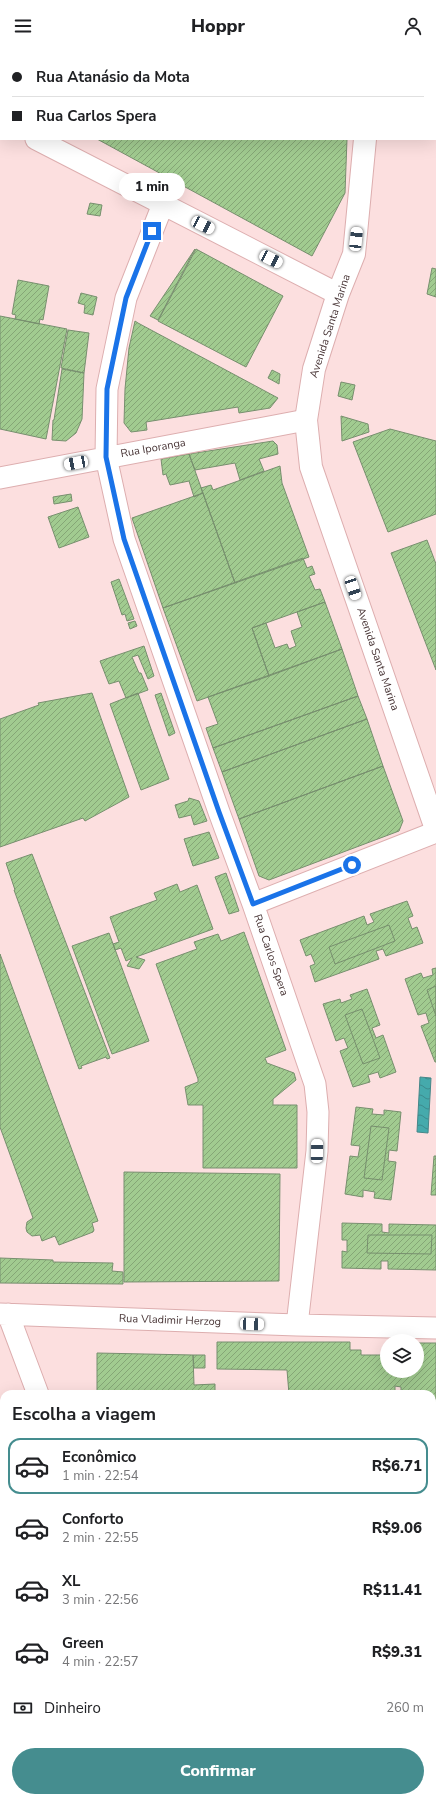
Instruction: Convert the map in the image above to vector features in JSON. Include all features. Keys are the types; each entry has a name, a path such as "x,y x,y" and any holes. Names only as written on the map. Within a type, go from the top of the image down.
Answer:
{"street":[{"path":"38,140 338,294"},
{"name":"Avenida Santa Marina","path":"365,140 354,254 338,294 314,368 306,420 311,467 436,830"},
{"name":"Rua Carlos Spera","path":"163,204 126,298 107,389 106,457 124,539 315,1084 318,1112 317,1151 297,1325"},
{"name":"Rua Iporanga","path":"0,478 306,420"},
{"path":"253,904 436,830"},
{"path":"4,1314 36,1390"},
{"name":"Rua Vladimir Herzog","path":"4,1314 297,1325 436,1328"}],"water":[{"path":"420,1077 431,1078 428,1133 417,1132"}],"building":[{"path":"99,140 347,140 345,193 312,256"},
{"path":"90,203 102,205 100,216 87,214"},
{"path":"195,249 158,320 150,316"},
{"path":"196,249 283,296 246,367 158,321"},
{"path":"432,268 436,269 436,297 427,294"},
{"path":"18,280 49,286 43,320 40,319 39,324 15,319 16,315 12,314"},
{"path":"81,293 97,297 93,315 84,313 85,305 78,303"},
{"path":"0,316 67,329 46,439 0,429"},
{"path":"135,321 278,398 270,408 239,413 238,407 146,422 147,430 131,432 124,423 125,389 129,348"},
{"path":"68,330 89,333 84,373 61,368"},
{"path":"62,369 84,373 82,419 76,433 66,441 52,440 53,420"},
{"path":"272,370 280,374 279,384 268,378"},
{"path":"341,382 355,385 352,400 338,396"},
{"path":"341,416 368,424 369,432 342,441"},
{"path":"390,429 436,441 436,514 388,532 353,442"},
{"path":"273,441 277,445 278,454 259,459 264,471 240,480 235,463 195,470 189,454"},
{"path":"189,454 203,493 194,497 189,481 170,485 166,474 163,475 161,459"},
{"path":"280,466 282,483 309,557 235,583 201,488 211,485 213,490"},
{"path":"203,493 235,583 163,608 132,518"},
{"path":"71,494 72,501 54,504 53,497"},
{"path":"78,507 89,537 59,548 48,517"},
{"path":"427,540 436,564 436,670 391,553"},
{"path":"303,558 307,568 312,566 315,574 309,576 315,590 320,589 325,602 252,628 269,676 197,701 163,608"},
{"path":"119,579 134,619 127,621 125,614 122,615 111,582"},
{"path":"325,602 342,649 269,676 252,628 266,623 275,648 287,644 289,649 296,646 291,631 302,627 297,612"},
{"path":"135,621 137,626 130,629 128,623"},
{"path":"144,646 154,676 148,679 138,655 132,657 148,690 126,698 119,681 109,684 100,661"},
{"path":"342,649 358,696 213,748 206,728 218,724 208,697"},
{"path":"92,693 129,797 85,821 83,818 0,847 0,719 39,705 38,703"},
{"path":"138,693 169,779 141,790 110,704"},
{"path":"161,693 175,733 169,736 155,695"},
{"path":"358,696 367,719 222,772 213,748"},
{"path":"367,719 383,766 239,819 222,772"},
{"path":"383,766 403,821 399,831 269,880 259,876 239,819"},
{"path":"189,798 199,801 207,821 194,825 191,815 179,818 175,805 188,801"},
{"path":"209,832 219,858 193,866 184,839"},
{"path":"32,854 110,1058 107,1059 106,1057 81,1066 82,1068 79,1069 14,890 6,863"},
{"path":"226,873 239,911 229,914 215,877"},
{"path":"177,884 180,892 197,885 213,929 136,957 145,960 139,969 127,966 132,958 126,961 121,948 115,950 113,944 119,942 110,917 157,900 154,893"},
{"path":"407,901 413,916 408,918 412,929 417,927 423,943 386,956 383,949 376,951 379,959 315,982 310,966 315,964 311,954 306,956 300,940 364,916 367,925 374,922 370,914"},
{"path":"389,925 395,941 335,964 329,947"},
{"path":"244,932 286,1050 265,1058 267,1063 294,1073 296,1080 273,1099 273,1105 297,1105 297,1168 203,1168 203,1105 188,1105 185,1087 198,1082 198,1079 156,964 197,949 194,942 218,934 221,941"},
{"path":"109,933 149,1041 112,1054 72,946"},
{"path":"0,954 98,1221 92,1223 94,1230 93,1232 59,1245 55,1236 42,1241 40,1235 32,1236 27,1232 27,1222 33,1218 0,1127"},
{"path":"436,968 435,1062 421,1026 429,1023 426,1013 418,1015 405,979 421,973 423,978 433,975 432,969"},
{"path":"436,986 436,1016 427,990"},
{"path":"367,989 380,1025 372,1028 376,1038 383,1035 396,1072 380,1078 378,1072 368,1075 370,1082 353,1087 340,1051 348,1048 344,1038 336,1041 323,1004 340,999 341,1003 352,999 350,995"},
{"path":"362,1009 380,1058 363,1064 345,1015"},
{"path":"356,1107 373,1109 372,1114 384,1115 384,1110 401,1112 397,1151 389,1150 388,1161 396,1162 391,1200 374,1198 375,1192 363,1190 363,1197 345,1194 350,1156 358,1157 360,1146 351,1145"},
{"path":"371,1126 389,1128 382,1180 364,1178"},
{"path":"434,1156 436,1156 436,1195 431,1195"},
{"path":"124,1172 280,1174 279,1281 124,1282"},
{"path":"342,1223 382,1224 382,1232 389,1233 389,1224 436,1225 436,1270 388,1269 388,1261 381,1261 381,1269 342,1268 342,1251 347,1252 347,1240 342,1240"},
{"path":"368,1235 432,1235 431,1254 367,1253"},
{"path":"0,1258 53,1260 53,1262 113,1263 112,1271 123,1272 123,1284 0,1283"},
{"path":"217,1342 350,1342 350,1350 361,1350 361,1355 380,1355 380,1378 424,1378 424,1343 436,1343 436,1390 401,1390 401,1387 395,1386 395,1390 289,1390 287,1370 217,1369"},
{"path":"97,1353 193,1355 194,1385 215,1384 215,1390 97,1390"},
{"path":"193,1355 205,1355 205,1368 194,1368"}],"route":[{"path":"152,231 126,298 107,389 105,438 106,457 124,539 219,812 253,904 352,865"}]}
